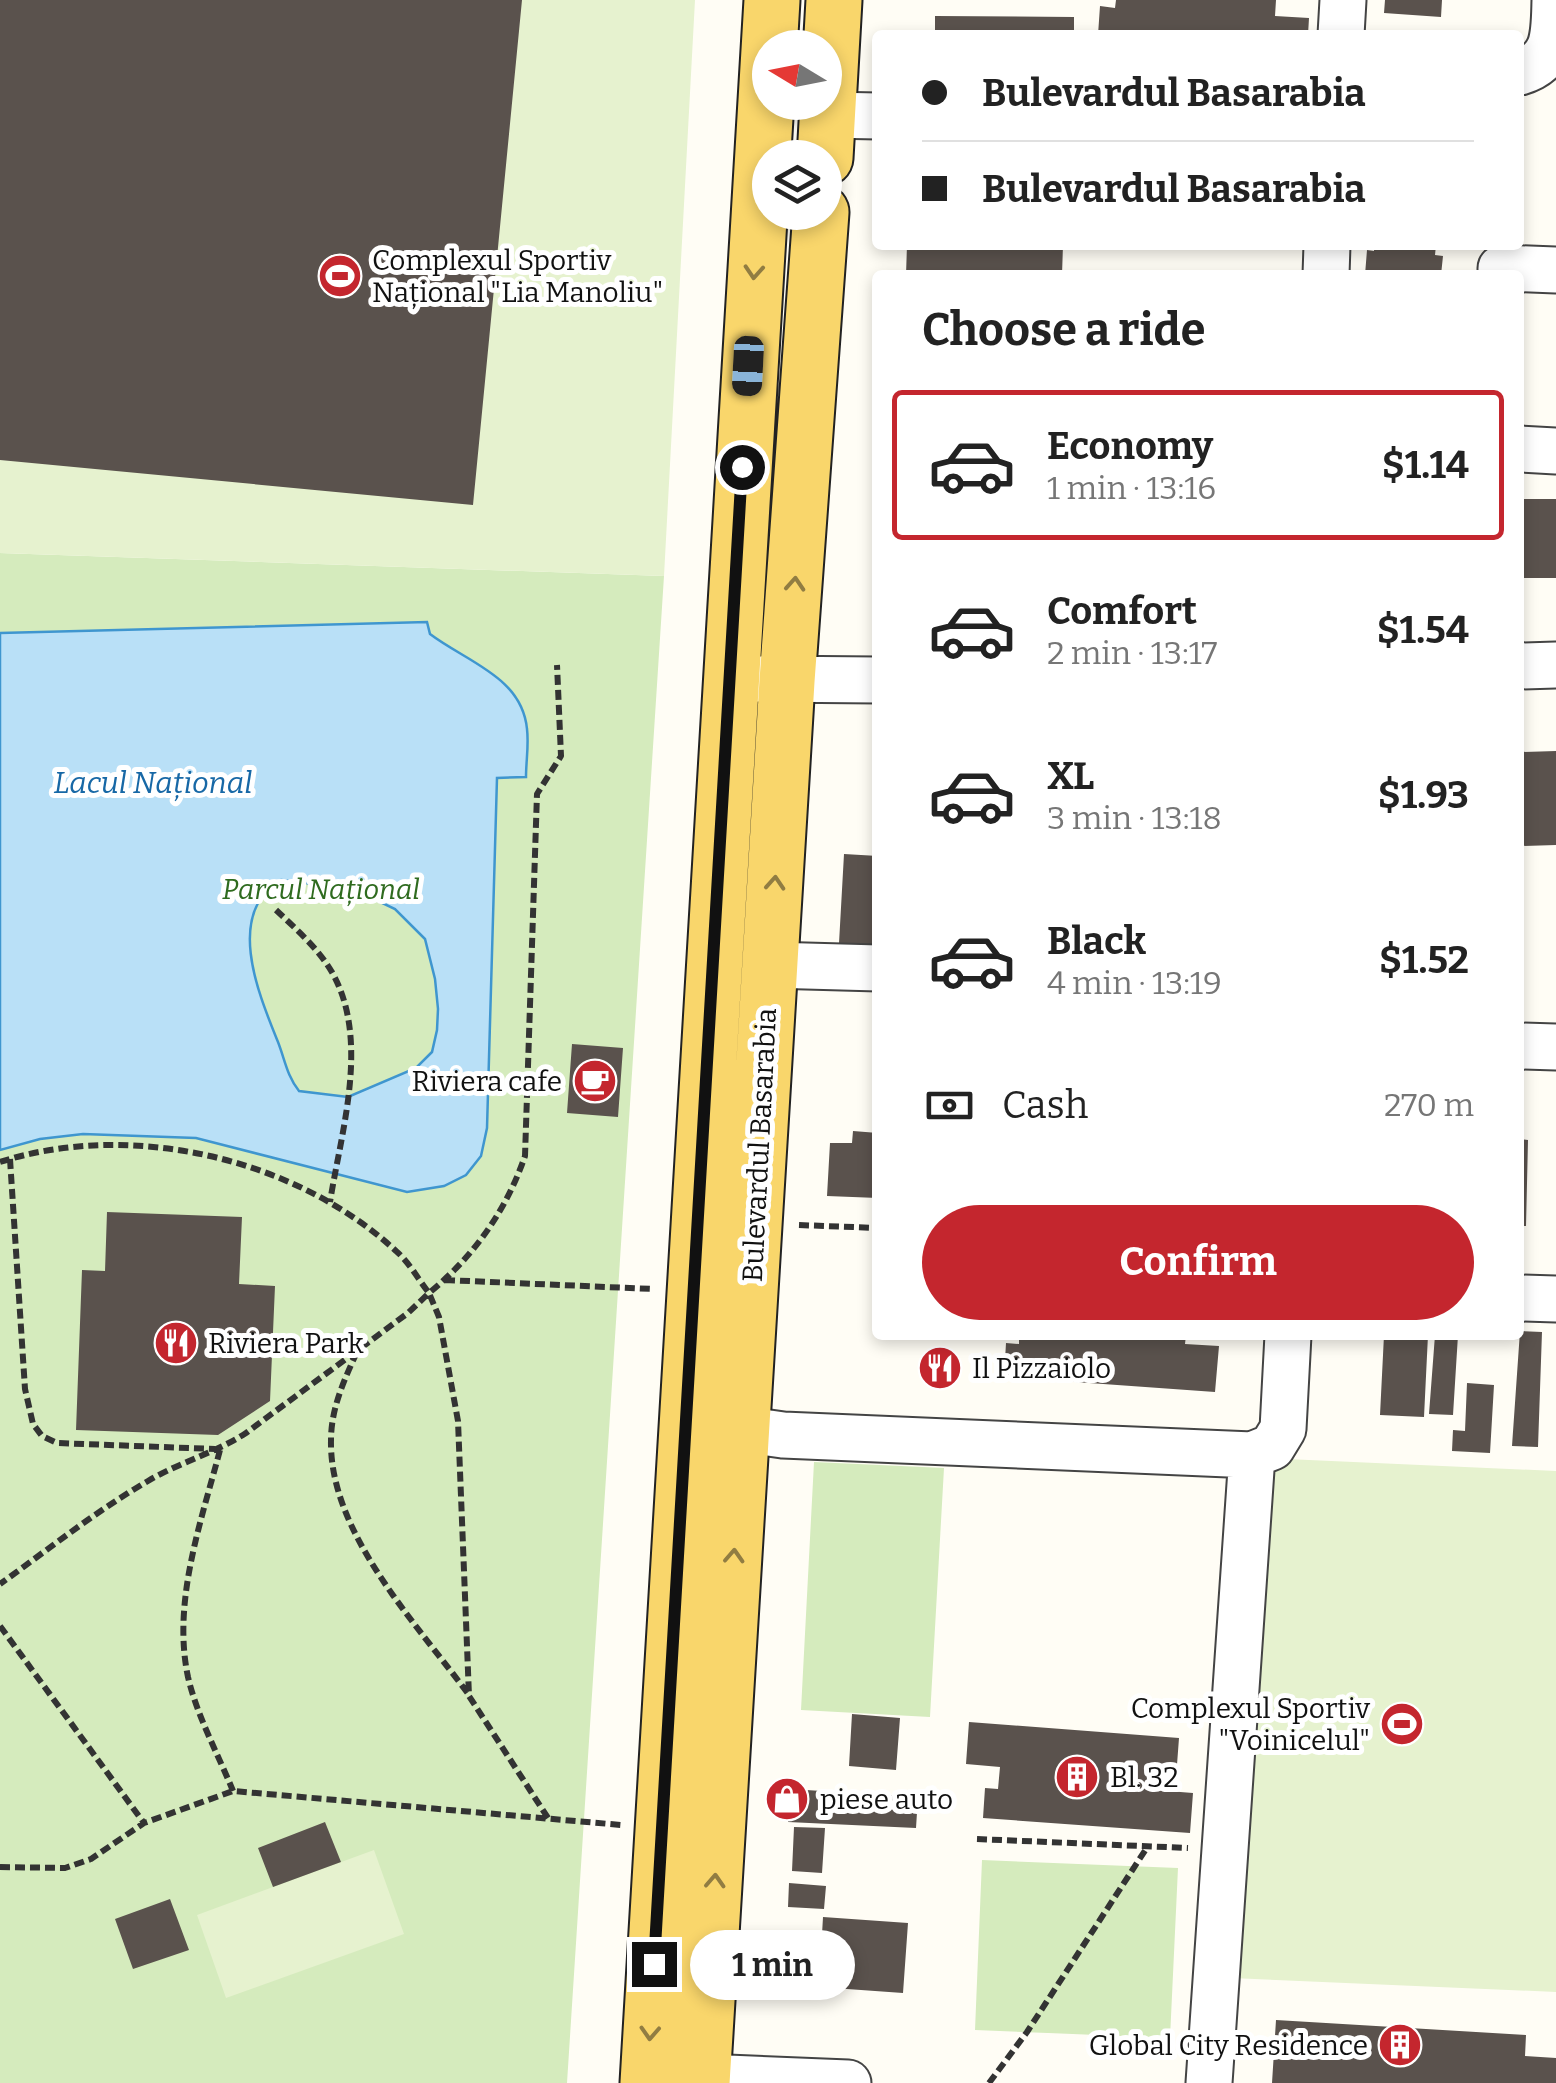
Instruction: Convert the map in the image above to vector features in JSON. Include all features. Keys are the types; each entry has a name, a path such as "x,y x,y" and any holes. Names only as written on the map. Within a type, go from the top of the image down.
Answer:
{"main road":[{"name":"Bulevardul Basarabia","path":"648,2083 772,0"},
{"path":"834,0 843,130"},
{"name":"Bulevardul Basarabia","path":"703,2080 787,681 820,230"}],"street":[{"path":"1341,30 1343,0"},
{"path":"1524,71 1538,67 1550,51 1555,0"},
{"path":"1501,263 1556,270"},
{"path":"1524,449 1556,451"},
{"path":"1524,666 1556,666"},
{"path":"730,678 872,680"},
{"path":"770,965 872,968"},
{"path":"1524,1046 1556,1047"},
{"path":"1524,1298 1556,1299"},
{"path":"742,1429 783,1435 1252,1456 1272,1447 1283,1429 1288,1340"},
{"path":"1209,2083 1252,1456"},
{"name":"Bulevardul Basarabia","path":"703,2080 848,2083"}],"path":[{"path":"0,1584 124,1495 154,1477 221,1449 358,1350 445,1280 503,1209 524,1156 537,794 561,756 557,665"},
{"path":"276,910 302,934 333,974 348,1026 348,1097 330,1202"},
{"path":"0,1162 95,1148 143,1147 207,1154 275,1174 330,1202 399,1253 440,1317 458,1421 469,1696"},
{"path":"10,1159 23,1370 33,1424 42,1436 56,1442 221,1449"},
{"path":"754,1223 872,1228"},
{"path":"445,1280 664,1288"},
{"path":"358,1350 343,1380 331,1442 334,1476 347,1516 367,1556 469,1696 548,1818"},
{"path":"221,1449 195,1545 184,1646 194,1695 234,1791"},
{"path":"0,1626 144,1823"},
{"path":"0,1867 64,1868 91,1859 144,1823 234,1791 632,1826"},
{"path":"977,1839 1225,1850"},
{"path":"989,2083 1148,1846"}],"green space":[{"name":"Complexul Sportiv Național \"Lia Manoliu\"","path":"0,0 695,0 664,576 0,553"},
{"name":"Parcul Național","path":"0,553 664,576 567,2083 0,2083"},
{"name":"Complexul Sportiv \"Voinicelul\"","path":"1266,1458 1556,1471 1556,1992 1231,1978"},
{"path":"814,1462 944,1468 930,1717 801,1710"},
{"path":"374,1850 404,1934 226,1998 197,1915"},
{"path":"982,1860 1178,1868 1170,2038 975,2030"}],"water":[{"name":"Lacul Național","path":"427,622 430,634 504,683 523,711 528,747 526,777 497,778 487,1128 481,1156 466,1175 444,1186 407,1192 196,1138 83,1134 40,1139 0,1150 0,633","holes":["281,880 374,899 395,909 425,939 435,979 438,1009 432,1052 416,1068 348,1097 299,1091 262,1001 251,956 254,913 264,895"]}],"building":[{"name":"Complexul Sportiv Național \"Lia Manoliu\"","path":"0,0 522,0 473,505 0,460"},
{"path":"1116,0 1276,0 1275,16 1309,18 1308,30 1098,30 1100,6 1115,8"},
{"path":"1385,0 1442,0 1441,17 1384,13"},
{"path":"935,16 1074,17 1074,30 935,30"},
{"path":"907,250 1063,250 1062,270 906,270"},
{"path":"1367,250 1436,250 1435,255 1443,256 1442,270 1365,270"},
{"path":"1524,499 1556,499 1556,578 1524,578"},
{"path":"1556,751 1556,845 1524,846 1524,752"},
{"path":"844,854 872,856 872,964 838,961"},
{"name":"Riviera cafe","path":"572,1044 623,1048 618,1117 567,1113"},
{"path":"853,1131 872,1133 872,1198 827,1196 830,1143 852,1143"},
{"path":"1524,1140 1528,1140 1524,1226"},
{"name":"Riviera Park","path":"107,1212 242,1217 239,1284 275,1286 270,1401 218,1435 76,1430 82,1270 105,1271"},
{"path":"1524,1331 1542,1332 1538,1447 1512,1446 1519,1340 1524,1340"},
{"path":"1019,1340 1185,1340 1185,1344 1219,1346 1215,1392 1004,1377 1006,1343 1019,1344"},
{"path":"1384,1340 1428,1340 1424,1417 1380,1415"},
{"path":"1435,1340 1458,1340 1453,1415 1429,1414"},
{"path":"1467,1383 1494,1385 1490,1453 1452,1451 1453,1430 1465,1431"},
{"path":"852,1714 900,1718 896,1770 849,1766"},
{"name":"Bl. 32","path":"969,1722 1179,1738 1176,1778 1156,1776 1155,1790 1193,1793 1190,1833 983,1818 985,1788 998,1789 1000,1767 966,1764"},
{"path":"790,1789 918,1797 916,1828 788,1822"},
{"path":"325,1822 341,1862 273,1887 258,1848"},
{"path":"794,1827 825,1828 822,1873 792,1871"},
{"path":"789,1883 826,1886 824,1909 788,1907"},
{"path":"170,1899 189,1950 133,1969 115,1919"},
{"path":"823,1917 908,1923 903,1993 819,1987"},
{"name":"Global City Residence","path":"1276,2020 1526,2035 1525,2056 1556,2058 1556,2083 1272,2083"}],"place":[{"name":"Complexul Sportiv Național \"Lia Manoliu\"","path":"340,276"},
{"name":"Riviera cafe","path":"595,1081"},
{"name":"Riviera Park","path":"176,1343"},
{"name":"Il Pizzaiolo","path":"940,1368"},
{"name":"Complexul Sportiv \"Voinicelul\"","path":"1402,1724"},
{"name":"Bl. 32","path":"1077,1777"},
{"name":"piese auto","path":"787,1799"},
{"name":"Global City Residence","path":"1400,2045"}],"route":[{"path":"654,1964 742,467"}]}
